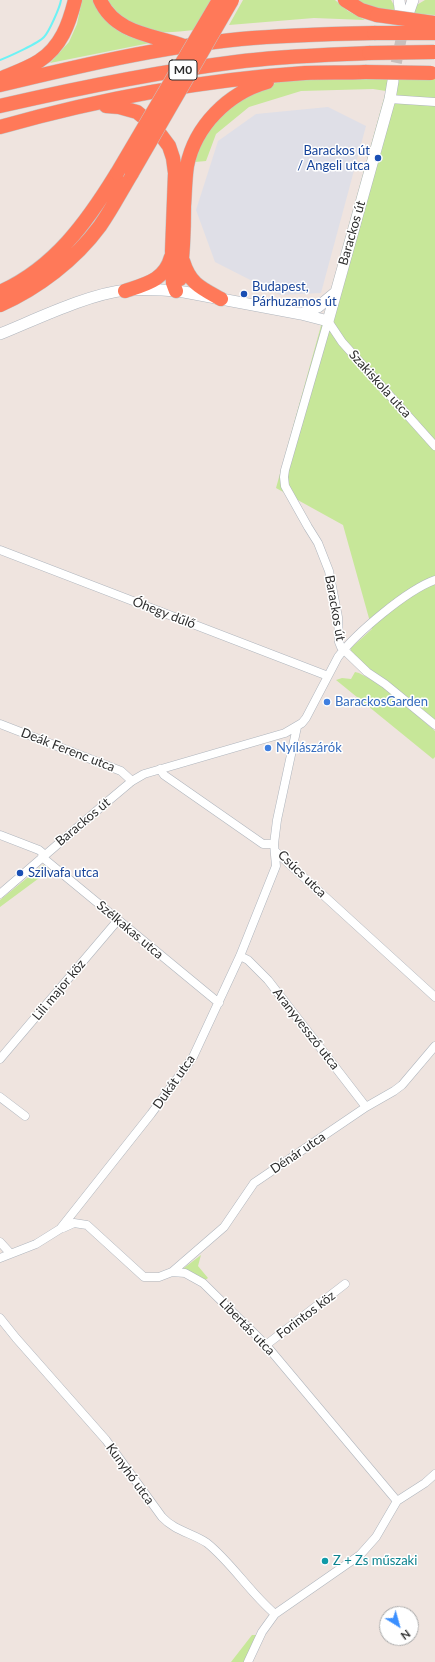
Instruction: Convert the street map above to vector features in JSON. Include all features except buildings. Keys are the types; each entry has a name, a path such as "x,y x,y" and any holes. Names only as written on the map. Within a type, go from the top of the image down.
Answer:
{"highway":[{"path":"0,79 39,61 48,54 62,37 71,16 75,0"},
{"path":"100,0 114,19 131,30 185,46"},
{"path":"0,292 36,270 62,249 84,224 117,173 218,0"},
{"path":"0,305 17,297 45,278 79,250 99,226 132,173 232,0"},
{"path":"346,1 361,10 377,15 435,23"},
{"name":"M0","path":"0,85 129,56 185,46 274,36 435,33"},
{"name":"M0","path":"0,106 72,89 236,62 301,56 435,52"},
{"path":"0,127 45,114 146,93 222,82 305,74 365,72 433,73"},
{"path":"221,299 193,282 186,273 177,255 186,176 190,156 204,127 219,109 240,94 266,83 305,74"},
{"path":"45,114 97,106 119,107 137,112 154,126 169,146 173,158 175,173 177,255 180,284 176,291"},
{"path":"126,290 152,282 161,276 170,262 177,255"}],"street":[{"path":"399,0 404,17 413,0"},
{"name":"Barackos út","path":"0,894 132,782 144,774 285,733 297,727 306,718 338,657 344,649 339,642 338,617 333,585 322,553 284,481 285,470 390,99 393,81"},
{"path":"390,99 435,102"},
{"path":"0,334 73,305 107,294 126,290 176,291 328,320"},
{"path":"301,314 318,307 335,292"},
{"name":"Szakiskola utca","path":"328,320 342,342 435,446"},
{"name":"Óhegy dűlő","path":"0,550 328,676"},
{"path":"435,580 408,595 368,627 344,649 367,672 391,689 435,725"},
{"name":"Deák Ferenc utca","path":"0,724 121,771 132,782"},
{"name":"Dukát utca","path":"0,1258 36,1244 60,1229 182,1074 193,1057 240,956 276,866 275,848 277,820 297,727"},
{"name":"Csúcs utca","path":"160,769 164,776 263,844 275,848 435,997"},
{"path":"0,835 39,850 44,856"},
{"name":"Szélkakas utca","path":"44,856 118,920 219,1003"},
{"name":"Lili major köz","path":"0,1059 118,920"},
{"name":"Aranyvessző utca","path":"240,956 248,960 268,980 366,1107"},
{"name":"Dénár utca","path":"172,1272 224,1227 254,1183 366,1107 394,1091 435,1046"},
{"path":"0,1097 25,1116"},
{"name":"Libertás utca","path":"60,1229 74,1223 87,1225 144,1277 159,1276 172,1272 185,1273 203,1283 266,1345 397,1501"},
{"path":"0,1242 10,1253"},
{"name":"Forintos köz","path":"266,1345 345,1284"},
{"name":"Kunyhó utca","path":"0,1318 106,1440 142,1491 170,1526 201,1540 215,1550 258,1599 274,1614"},
{"path":"248,1662 262,1632 274,1614 360,1555 376,1537 397,1501 425,1483 435,1474"}],"shaded area":[{"path":"328,107 366,126 321,293 280,295 215,262 196,210 218,141 256,114"}],"green space":[{"path":"82,0 95,0 105,18 116,29 130,37 150,43 50,63 69,42 77,24"},
{"path":"108,0 211,0 194,30 154,32 140,29 127,21 109,3"},
{"path":"243,0 335,0 348,11 365,20 314,18 229,25"},
{"path":"352,0 391,0 395,7 394,13 386,12"},
{"path":"425,0 435,0 435,15 415,14 415,6"},
{"path":"315,77 435,77 435,720 416,704 368,669 351,651 351,648 372,629 343,525 276,488 386,91 373,89 301,91 249,107 216,134 206,161 195,162 201,142 219,115 262,87 286,80"},
{"path":"355,672 383,686 435,731 435,757 433,759 336,680 342,678 351,679"},
{"path":"43,865 50,870 0,907 0,900"},
{"path":"201,1255 198,1266 208,1278 204,1281 180,1271"},
{"path":"252,1635 257,1635 244,1662 231,1662"}],"waterway":[{"path":"0,60 41,40 49,30 61,0"}],"tunnel":[{"path":"393,79 404,25"}],"place":[{"name":"Barackos út / Angeli utca","path":"378,158"},
{"name":"Budapest, Párhuzamos út","path":"244,294"},
{"name":"BarackosGarden","path":"327,702"},
{"name":"Nyílászárók","path":"268,748"},
{"name":"Szilvafa utca","path":"20,873"},
{"name":"Z + Zs műszaki","path":"325,1561"}]}
